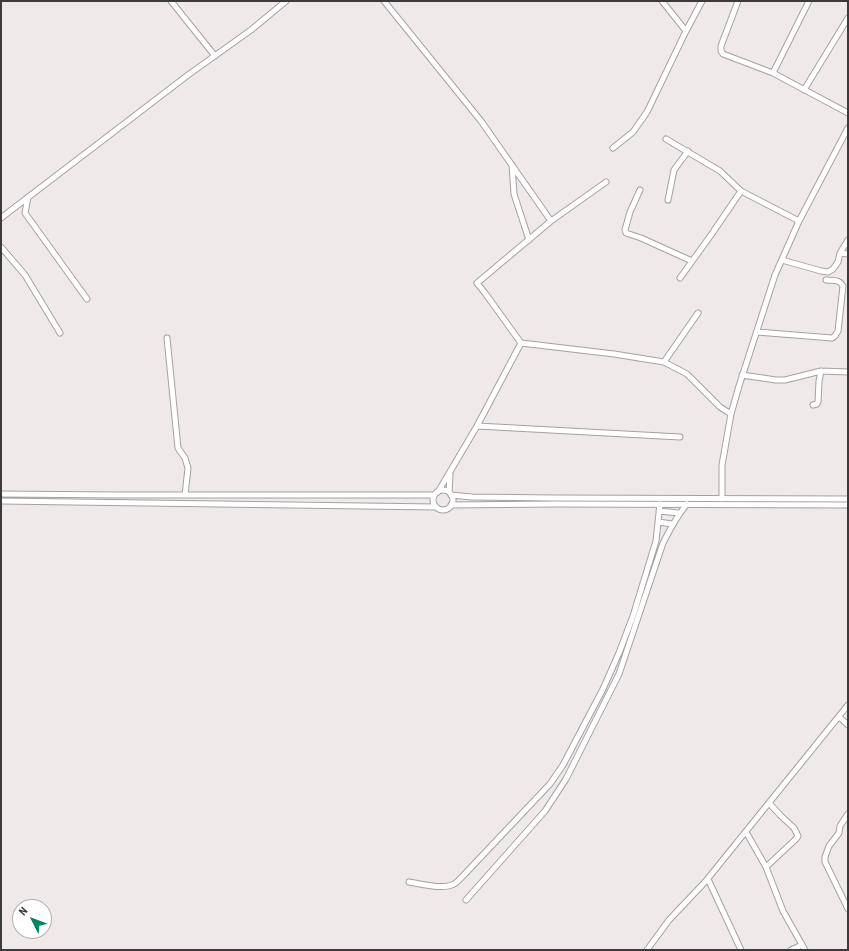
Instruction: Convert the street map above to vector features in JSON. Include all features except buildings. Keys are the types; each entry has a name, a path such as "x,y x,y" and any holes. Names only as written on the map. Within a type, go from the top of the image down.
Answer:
{"street":[{"path":"171,1 215,56"},
{"path":"1,218 188,75 251,30 286,1"},
{"path":"384,1 481,121 551,221"},
{"path":"662,1 686,31"},
{"path":"613,148 634,132 647,112 702,1"},
{"path":"738,1 721,46 721,51 723,54 773,73 848,113"},
{"path":"773,73 809,1"},
{"path":"804,90 848,18"},
{"path":"722,499 722,465 731,414 742,375 775,275 799,221 848,128"},
{"path":"666,138 720,171 741,191 799,221"},
{"path":"668,200 674,170 688,151"},
{"path":"512,164 514,194 529,240"},
{"path":"606,182 551,221 477,283 521,343 614,354 664,362 687,374 720,407 731,414"},
{"path":"640,190 630,212 625,230 626,233 641,238 692,261"},
{"path":"680,278 741,191"},
{"path":"28,198 25,213 87,299"},
{"path":"782,260 828,272 833,269 838,262 840,253 848,240"},
{"path":"1,247 25,275 60,333"},
{"path":"840,253 848,254"},
{"path":"757,332 832,338 835,336 838,331 843,286 839,281 826,280"},
{"path":"664,362 698,313"},
{"path":"167,338 178,448 185,458 188,468 186,494"},
{"path":"436,507 433,498 450,473 477,426 521,343"},
{"path":"742,375 785,380 821,371 848,372"},
{"path":"813,405 817,404 818,402 821,371"},
{"path":"477,426 680,437"},
{"path":"450,473 450,494 452,498 451,505"},
{"path":"1,494 118,495 436,493 444,490 450,494 472,497 848,499"},
{"path":"1,501 287,504 436,507 440,509 445,509 451,505 848,505"},
{"path":"409,882 431,886 453,885 550,784 563,765 603,689 633,616 656,541 660,504"},
{"path":"466,900 545,811 566,780 619,674 663,543 679,513 688,504"},
{"path":"659,511 679,513"},
{"path":"658,522 672,524"},
{"path":"647,950 669,920 708,879 848,705"},
{"path":"839,717 848,725"},
{"path":"766,867 798,836 794,828 769,803"},
{"path":"848,814 840,826 839,832 829,846 825,857 825,862 848,909"},
{"path":"746,832 766,867 783,911 803,947 791,950"},
{"path":"708,879 741,950"}]}
